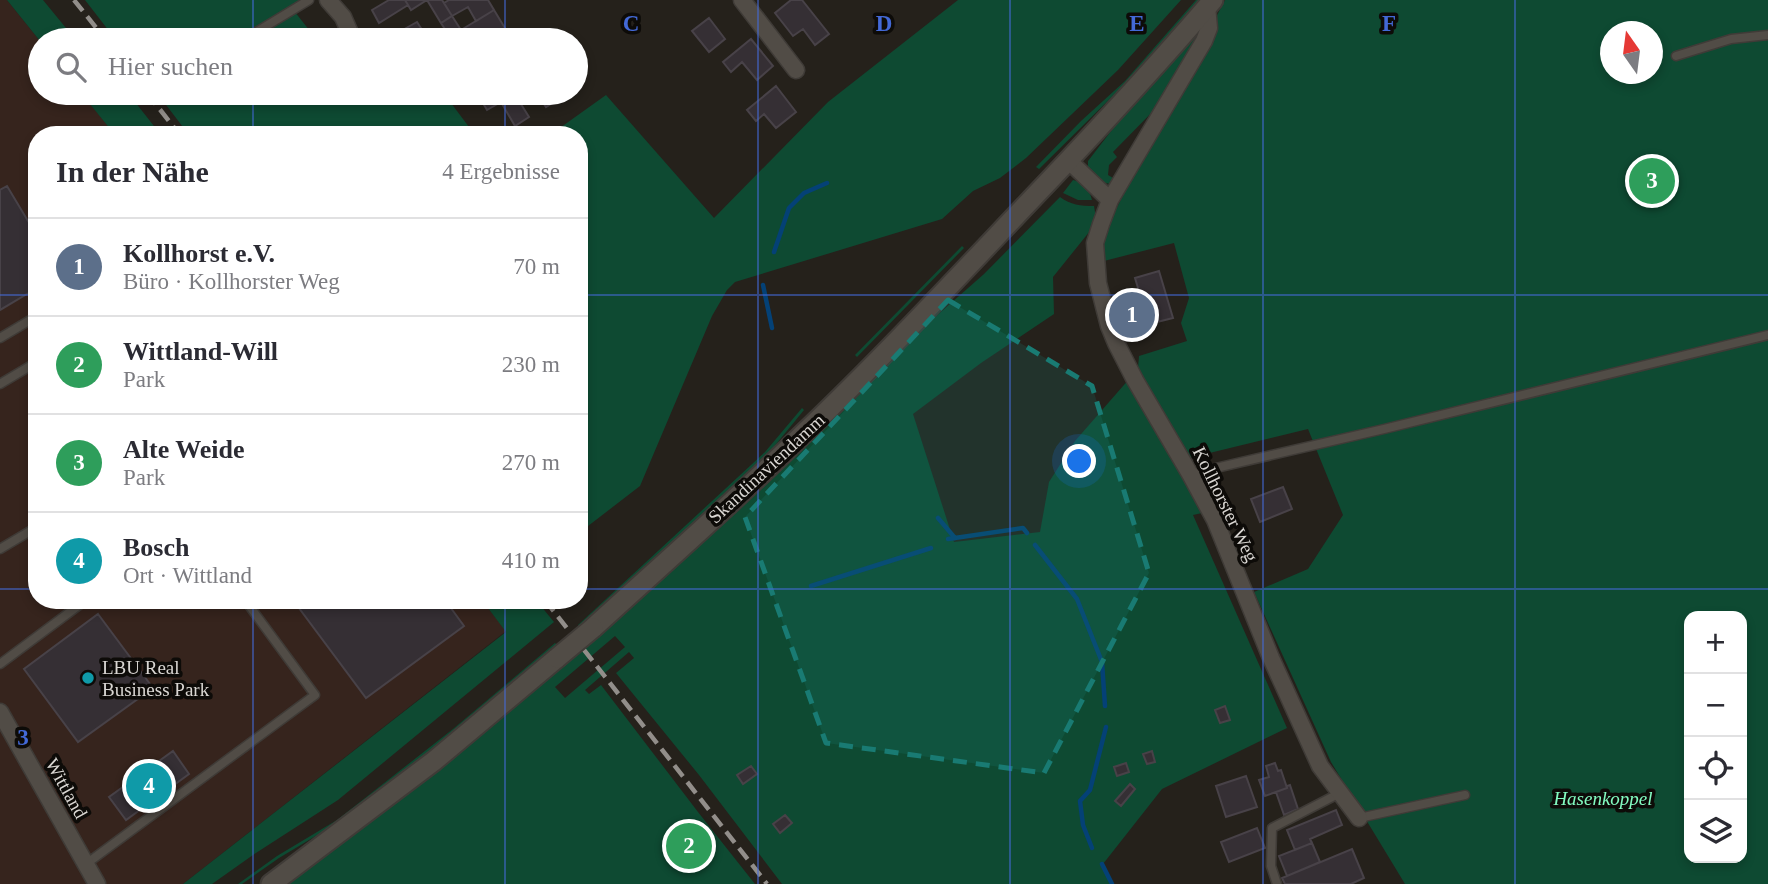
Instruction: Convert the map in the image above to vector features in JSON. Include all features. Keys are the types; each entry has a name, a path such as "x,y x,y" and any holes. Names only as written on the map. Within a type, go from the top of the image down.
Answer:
{"main road":[{"name":"Skandinaviendamm","path":"271,884 434,761 593,628 753,482 924,313 1069,160 1210,3"}],"street":[{"path":"328,0 343,17 348,28"},
{"path":"743,0 796,70"},
{"name":"Kollhorster Weg","path":"1210,3 1209,28 1205,41 1110,200 1095,243 1098,283 1103,309 1116,344 1214,520 1271,658 1320,766 1359,818"},
{"path":"1069,160 1110,200"},
{"name":"Wittland","path":"0,712 97,884"}],"lane":[{"path":"263,28 309,0"},
{"path":"1676,56 1731,39 1768,35"},
{"path":"0,338 28,321"},
{"path":"1190,474 1768,335"},
{"path":"0,384 28,367"},
{"path":"0,549 28,532"},
{"path":"0,664 74,609"},
{"path":"86,864 315,695 252,609"},
{"path":"1277,884 1271,866 1272,828 1340,793"},
{"path":"1359,818 1465,795"}],"highlighted area":[{"path":"948,300 1092,386 1149,573 1044,773 826,743 745,517"}],"shaded area":[{"path":"0,0 7,0 30,28 28,105 91,105 108,126 28,126 28,609 489,609 506,631 183,884 0,884"}],"green space":[{"path":"7,0 43,0 66,28 30,28"},
{"path":"85,0 299,0 291,7 308,28 107,28"},
{"path":"958,0 1181,0 1118,70 1026,158 1000,178 973,191 942,219 735,282 727,290 712,316 640,486 588,526 588,126 563,126 606,95 714,218 828,102"},
{"path":"1196,0 1200,0 1127,82 1039,169 1036,167 1125,81"},
{"name":"Hasenkoppel","path":"1225,0 1768,0 1768,884 1405,884 1331,762 1254,592 1308,569 1343,515 1308,429 1189,458 1138,368 1139,356 1187,341 1181,323 1189,298 1174,243 1104,261 1101,248 1105,232"},
{"path":"1198,31 1201,32 1164,100 1113,152 1117,157 1109,165 1108,175 1113,178 1110,184 1102,182 1088,169 1088,161 1125,113"},
{"path":"91,105 137,105 154,126 108,126"},
{"path":"166,105 452,105 468,126 182,126"},
{"path":"1073,180 1086,187 1092,200 1078,200 1063,193"},
{"path":"1060,197 1068,202 1094,206 1094,226 1053,277 1054,314 981,363 913,414 954,542 1040,532 1049,482 1075,441 1130,378 1184,469 1202,513 1193,515 1287,728 1162,789 1103,864 1112,884 782,884 699,775 616,673 634,658 629,652 585,690 589,694 601,685 755,884 289,884 322,857 984,274","holes":["615,636 625,647 565,698 555,687"]},
{"path":"962,246 964,248 857,357 855,355"},
{"path":"802,408 804,410 768,454 579,627 578,625 765,452"},
{"path":"489,609 543,609 554,622 338,800 212,884 183,884 506,632"},
{"path":"555,643 557,645 455,731 339,822 238,884 277,856 337,820 453,729"}],"building":[{"path":"389,0 405,0 408,5 379,23 372,10"},
{"path":"405,0 427,0 411,10"},
{"path":"427,0 442,0 452,16 441,23"},
{"path":"449,0 488,0 494,10 476,21 468,7 452,16 444,3"},
{"path":"791,0 802,0 829,34 815,45 803,29 793,36 775,13"},
{"path":"494,10 505,28 464,28"},
{"path":"452,16 460,28 444,28 441,23"},
{"path":"709,18 725,39 709,52 692,31"},
{"path":"417,22 421,28 406,28"},
{"path":"751,39 773,66 757,80 742,62 731,72 723,62"},
{"path":"776,86 796,112 776,128 764,114 756,121 747,110"},
{"path":"503,105 522,105 529,117 515,126"},
{"path":"7,186 28,221 28,293 0,310 0,190"},
{"path":"1159,271 1173,318 1133,328 1126,303 1141,298 1135,278"},
{"path":"1283,487 1292,509 1260,522 1251,499"},
{"path":"300,609 452,609 464,626 366,698"},
{"name":"LBU Real Business Park","path":"98,614 153,688 78,742 24,669"},
{"path":"1225,706 1230,720 1220,723 1215,710"},
{"path":"173,751 189,774 126,820 109,797"},
{"path":"1152,751 1155,762 1147,764 1143,754"},
{"path":"1126,763 1129,772 1117,776 1114,767"},
{"path":"1275,763 1278,771 1281,770 1287,788 1265,796 1259,780 1269,777 1266,766"},
{"path":"751,766 757,774 743,784 737,775"},
{"path":"1246,776 1257,807 1226,817 1216,786"},
{"path":"1130,784 1135,789 1121,806 1115,801"},
{"path":"1290,785 1298,809 1284,815 1276,792"},
{"path":"1336,810 1342,825 1310,839 1312,843 1295,850 1287,830"},
{"path":"785,815 792,823 780,833 773,824"},
{"path":"1257,828 1265,848 1229,862 1221,842"},
{"path":"1312,843 1320,862 1287,876 1279,856"},
{"path":"1352,849 1364,878 1351,884 1285,884 1282,878"}],"waterway":[{"path":"774,252 789,208 804,193 827,183"},
{"path":"763,285 772,328"},
{"path":"938,518 955,538"},
{"path":"948,539 1023,528 1027,533"},
{"path":"1035,545 1077,599 1102,662 1105,706"},
{"path":"811,586 931,548"},
{"path":"1092,848 1083,825 1080,801 1090,790 1106,727"},
{"path":"1102,864 1112,884"}],"railway":[{"path":"74,0 96,28"},
{"path":"156,105 173,126"},
{"path":"552,609 767,884"}],"place":[{"name":"Alte Weide","path":"1652,181"},
{"name":"Kollhorst e.V.","path":"1132,315"},
{"name":"LBU Real Business Park","path":"88,678"},
{"name":"Bosch","path":"149,786"},
{"name":"Wittland-Will","path":"689,846"}]}
